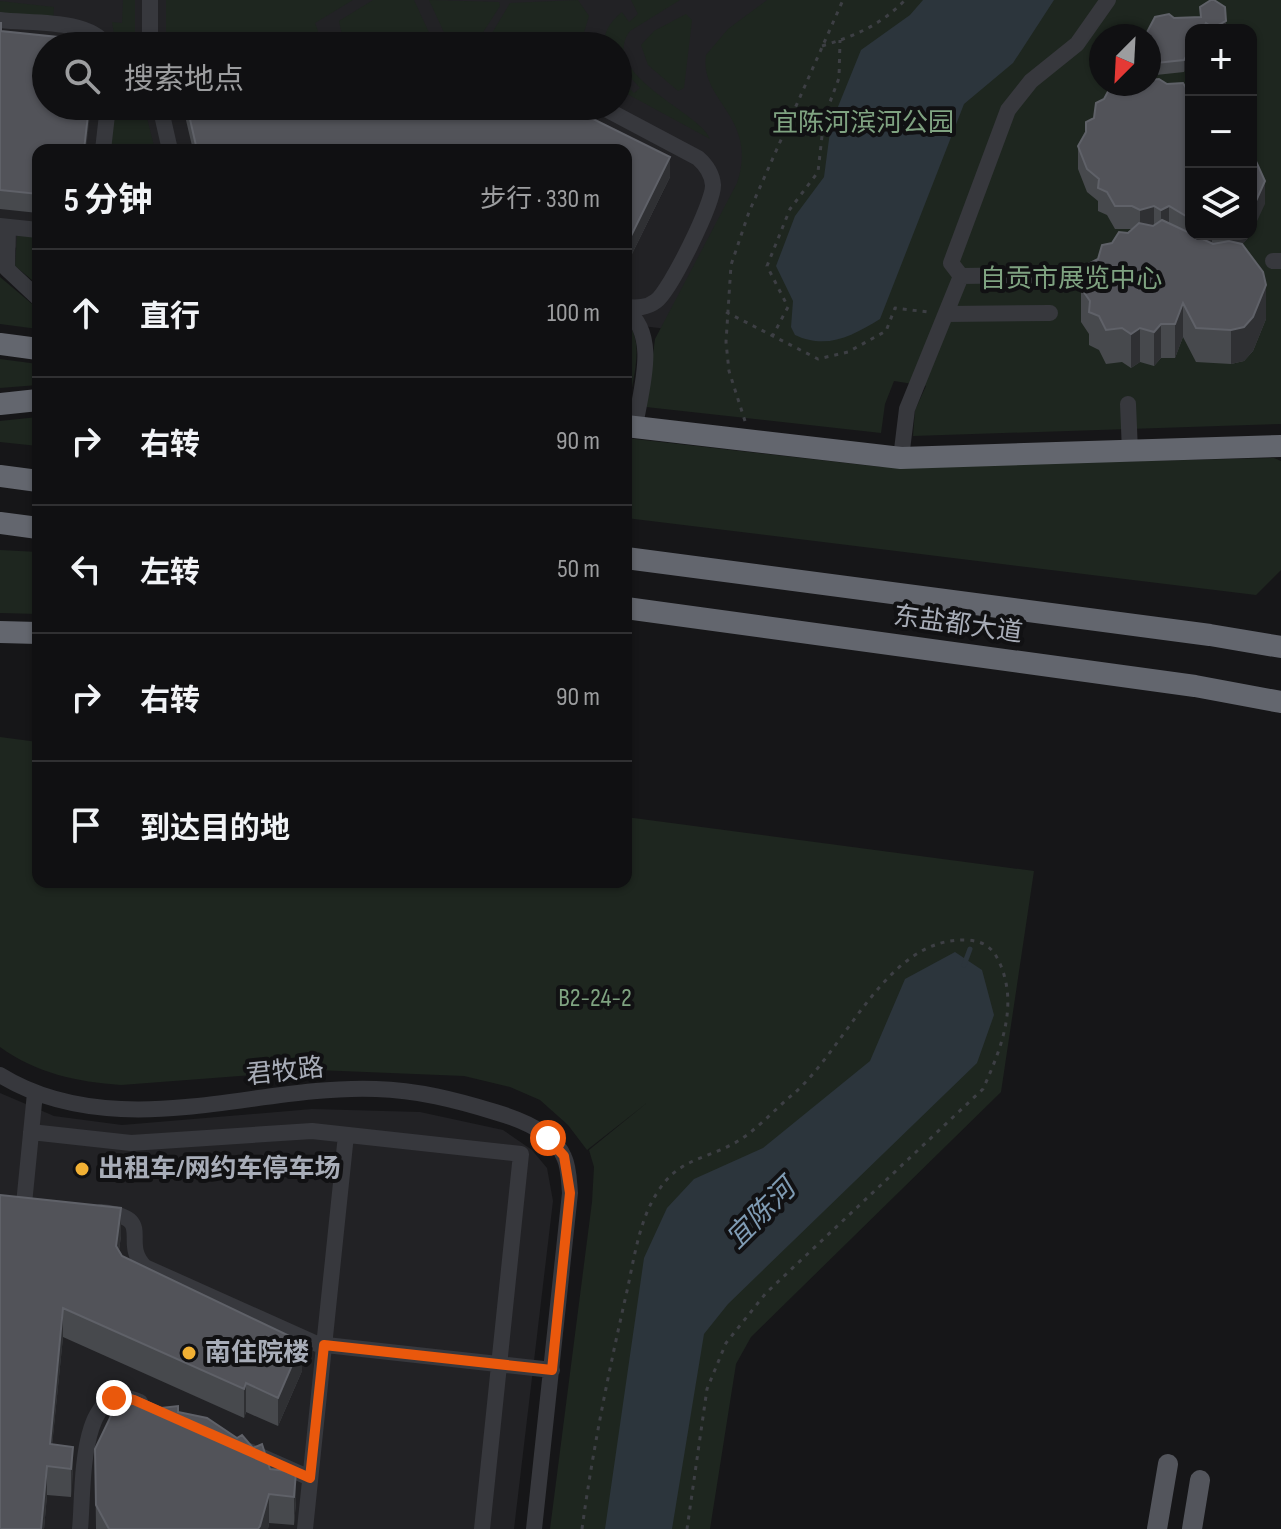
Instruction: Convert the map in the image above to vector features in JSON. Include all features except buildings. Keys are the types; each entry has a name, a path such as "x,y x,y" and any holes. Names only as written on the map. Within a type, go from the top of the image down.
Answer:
{"highway":[{"path":"0,344 32,348"},
{"path":"0,404 32,401"},
{"path":"632,427 901,458 1281,446"},
{"path":"0,476 32,480"},
{"path":"0,523 32,527"},
{"name":"东盐都大道","path":"632,559 1194,632 1281,647"},
{"name":"东盐都大道","path":"633,610 1195,686 1281,702"},
{"path":"0,632 32,633"}],"main road":[{"path":"1157,1529 1168,1464"},
{"path":"1192,1529 1200,1480"}],"street":[{"path":"150,0 150,32"},
{"path":"961,276 951,263 1008,110 1031,81 1077,44 1108,0"},
{"path":"0,20 88,32"},
{"path":"104,144 106,120"},
{"path":"165,120 169,144"},
{"path":"627,120 691,154 702,162 712,178 710,202 649,324 632,421"},
{"path":"32,229 4,226 7,269 32,292"},
{"path":"961,276 1050,275"},
{"path":"901,458 907,409 961,276"},
{"path":"632,308 649,305 664,292"},
{"path":"947,314 1050,313"},
{"path":"632,315 639,323 646,344"},
{"path":"1128,404 1130,451"},
{"name":"君牧路","path":"0,1075 35,1093 77,1106 124,1110 377,1089 427,1094 507,1115 534,1126 564,1156 570,1193 552,1370"},
{"path":"25,1204 35,1093"},
{"path":"31,1132 131,1143 312,1131 521,1154 482,1529"},
{"path":"305,1529 346,1135"},
{"path":"87,1210 129,1218 136,1228 137,1256 149,1269 324,1345 552,1370 534,1529"},
{"path":"80,1529 90,1430 98,1410 105,1402 122,1398 161,1412"},
{"path":"229,1442 310,1478"}],"path":[{"path":"752,443 729,371 726,312 731,265 749,212 843,0"},
{"path":"822,46 860,34 890,16 905,0"},
{"path":"772,337 788,307 767,266 790,209 818,172 824,118 839,78 840,40"},
{"path":"726,312 818,359 848,352 886,331 895,308 947,314"},
{"path":"582,1529 596,1424 640,1234 657,1192 685,1161 733,1144 803,1086 891,975 924,948 949,939 977,940 993,949 1003,971 1008,1014 1000,1053 983,1089 766,1293 726,1343 707,1389 687,1529"}],"shaded area":[{"path":"0,0 830,0 667,329 632,325 632,144 32,144 32,249 0,246"},
{"path":"0,1093 54,1116 122,1125 312,1109 420,1112 503,1130 532,1150 547,1168 553,1201 514,1529 0,1529"}],"green space":[{"path":"123,0 135,0 135,32 114,32 112,22 122,23"},
{"path":"166,0 353,0 315,23 318,32 166,32"},
{"path":"373,0 414,0 429,32 341,32 339,21"},
{"path":"429,0 499,2 500,6 483,32 444,32"},
{"path":"578,0 589,16 584,32 493,32 510,3"},
{"path":"631,0 680,0 630,32 607,32 622,12 629,22 638,14"},
{"path":"767,0 1281,0 1281,424 913,436 915,410 926,386 894,381 885,404 881,433 646,407 655,339 737,183 742,160 735,126 706,71 706,55 728,29"},
{"path":"0,1 54,7 53,21 0,16"},
{"path":"686,14 692,20 684,88 678,91 648,65 641,45 654,31"},
{"path":"632,68 703,129 710,139 632,97 632,91 634,93 640,88 632,79"},
{"path":"113,120 148,120 154,144 111,144"},
{"path":"17,235 32,236 32,280 15,266"},
{"path":"0,277 32,304 32,328 0,324"},
{"path":"632,330 637,350 632,389"},
{"path":"0,359 32,363 32,385 0,388"},
{"path":"32,418 32,445 0,442 0,421"},
{"path":"632,439 882,467 1274,458 1281,461 1281,570 1256,595 632,519"},
{"path":"0,550 32,552 32,614 0,613"},
{"name":"B2-24-2","path":"0,737 32,741 32,888 632,888 632,818 1034,871 1001,1092 751,1337 736,1364 710,1529 550,1529 592,1202 594,1167 589,1150 648,1102 587,1150 568,1125 540,1100 510,1087 464,1076 317,1070 121,1085 58,1075 0,1047"}],"water":[{"path":"923,0 1054,0 1013,63 964,104 880,319 859,331 829,341 795,335 791,327 793,301 776,266 795,216 824,177 831,124 861,50 910,15"},
{"path":"955,952 982,970 994,1015 977,1063 728,1304 704,1334 672,1529 605,1529 644,1258 667,1208 694,1179 763,1148 870,1061 905,979"}],"waterway":[{"name":"宜陈河","path":"964,965 970,949"}],"place":[{"name":"出租车/网约车停车场","path":"82,1169"},
{"name":"南住院楼","path":"189,1353"}],"route":[{"path":"114,1398 134,1400 310,1478 324,1345 552,1370 570,1193 564,1156 548,1138"}],"park label":[{"name":"宜陈河滨河公园","path":"863,123"},
{"name":"自贡市展览中心","path":"1071,279"}]}
